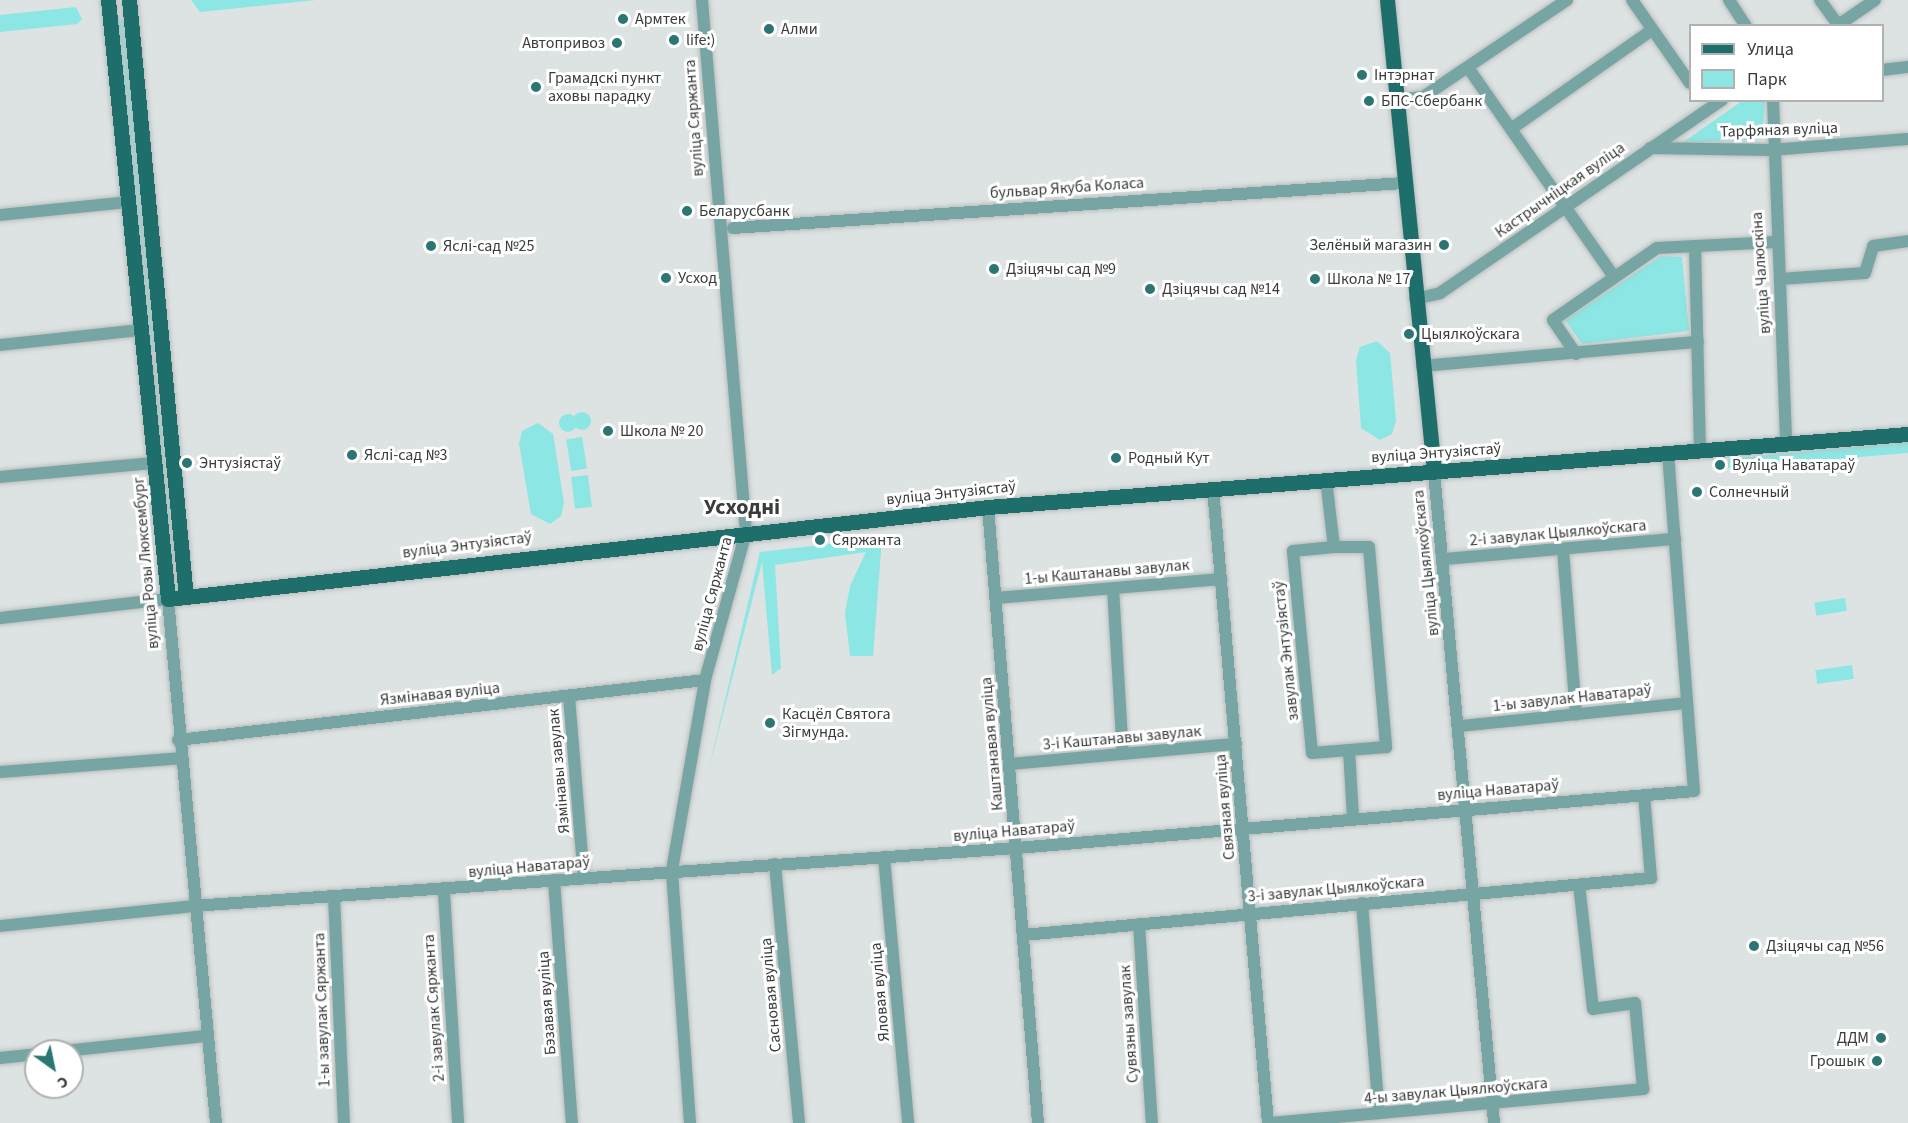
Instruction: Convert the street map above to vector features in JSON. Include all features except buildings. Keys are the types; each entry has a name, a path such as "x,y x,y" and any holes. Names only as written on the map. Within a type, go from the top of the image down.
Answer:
{"main road":[{"name":"вуліца Розы Люксембург","path":"108,0 168,599"},
{"path":"129,0 186,597"},
{"name":"вуліца Цыялкоўскага","path":"1387,0 1403,183 1434,472"},
{"name":"вуліца Энтузіястаў","path":"168,599 746,532 988,507 1908,434"}],"street":[{"name":"вуліца Сяржанта","path":"690,1123 672,870 705,680 746,532 702,0"},
{"path":"1397,100 1423,97 1471,67 1567,0"},
{"path":"1632,0 1689,82"},
{"path":"1729,0 1745,24"},
{"path":"1820,0 1836,24"},
{"path":"1839,24 1875,0"},
{"path":"1511,129 1652,30"},
{"path":"1471,67 1511,129 1567,203 1614,277"},
{"path":"1884,70 1908,67"},
{"name":"вуліца Чалюскіна","path":"1773,102 1771,150 1775,242 1780,279 1786,444"},
{"name":"Кастрычніцкая вуліца","path":"1415,299 1440,293 1567,203 1650,148 1706,105"},
{"name":"Тарфяная вуліца","path":"1650,148 1771,150 1908,139"},
{"name":"бульвар Якуба Коласа","path":"733,228 1403,183"},
{"path":"0,216 129,202"},
{"path":"1780,279 1864,273 1873,246 1908,241"},
{"path":"1576,354 1553,320 1657,248 1775,242"},
{"path":"1695,246 1700,451"},
{"path":"0,345 141,330"},
{"path":"1422,366 1698,342"},
{"name":"вуліца Наватараў","path":"0,926 193,906 334,896 444,892 672,870 1017,848 1243,826 1694,790 1668,454"},
{"path":"0,477 155,463"},
{"name":"вуліца Цыялкоўскага","path":"1434,472 1445,559 1472,894 1494,1123"},
{"path":"1326,479 1334,547"},
{"name":"Связная вуліца","path":"1213,489 1269,1123"},
{"name":"Каштанавая вуліца","path":"988,507 1038,1123"},
{"name":"2-і завулак Цыялкоўскага","path":"1445,559 1675,539"},
{"name":"завулак Энтузіястаў","path":"1334,547 1369,548 1386,747 1312,753 1293,551 1334,547"},
{"path":"1563,549 1576,714"},
{"name":"1-ы Каштанавы завулак","path":"996,598 1221,579"},
{"path":"1113,588 1123,754"},
{"name":"вуліца Энтузіястаў","path":"0,618 168,599"},
{"name":"вуліца Розы Люксембург","path":"168,599 193,906 216,1123"},
{"name":"Язмінавая вуліца","path":"178,740 705,680"},
{"name":"Язмінавы завулак","path":"569,697 584,878"},
{"name":"1-ы завулак Наватараў","path":"1460,726 1687,703"},
{"name":"3-і Каштанавы завулак","path":"1010,764 1236,744"},
{"path":"1349,750 1353,818"},
{"path":"0,772 180,758"},
{"name":"3-і завулак Цыялкоўскага","path":"1023,935 1651,878 1644,795"},
{"name":"Яловая вуліца","path":"884,857 908,1123"},
{"name":"Сасновая вуліца","path":"776,864 799,1123"},
{"name":"Бэзавая вуліца","path":"554,880 572,1123"},
{"name":"4-ы завулак Цыялкоўскага","path":"1269,1123 1493,1106 1643,1089 1635,1003 1593,1009 1579,885"},
{"name":"2-і завулак Сяржанта","path":"444,892 458,1123"},
{"name":"1-ы завулак Сяржанта","path":"334,896 344,1123"},
{"path":"1362,903 1379,1113"},
{"name":"Сувязны завулак","path":"1139,924 1152,1123"},
{"path":"84,1049 205,1036"},
{"path":"0,1058 24,1055"}],"green space":[{"path":"191,0 316,0 200,12"},
{"path":"76,7 82,19 77,24 0,32 0,15"},
{"path":"126,19 156,350 151,352 116,20"},
{"path":"1741,102 1765,102 1762,139 1682,143"},
{"path":"1661,256 1682,257 1689,331 1582,344 1565,320"},
{"path":"1377,341 1390,353 1396,421 1392,434 1380,440 1361,428 1356,360 1360,347"},
{"path":"154,359 177,563 167,564 150,360"},
{"path":"582,412 588,415 591,421 588,427 582,430 576,427 573,421 576,415"},
{"path":"568,414 574,417 577,423 574,429 568,432 562,429 559,423 562,417"},
{"path":"538,423 553,434 564,503 561,516 550,524 531,514 519,444 522,431"},
{"path":"582,437 587,469 571,471 566,440"},
{"path":"1908,442 1908,453 1728,468 1728,459"},
{"path":"588,475 592,507 575,509 571,477"},
{"path":"882,538 873,656 850,656 845,613 850,586 866,552 775,565 781,668 772,675 762,562 708,772 760,552"},
{"path":"1845,598 1847,611 1816,616 1814,603"},
{"path":"1852,665 1854,679 1817,684 1815,670"}],"place":[{"name":"Армтек","path":"623,19"},
{"name":"Алми","path":"769,29"},
{"name":"life:)","path":"674,40"},
{"name":"Автопривоз","path":"617,43"},
{"name":"Інтэрнат","path":"1362,75"},
{"name":"Грамадскі пункт аховы парадку","path":"536,87"},
{"name":"БПС-Сбербанк","path":"1369,101"},
{"name":"Беларусбанк","path":"687,211"},
{"name":"Зелёный магазин","path":"1444,245"},
{"name":"Яслі-сад №25","path":"431,246"},
{"name":"Дзіцячы сад №9","path":"994,269"},
{"name":"Усход","path":"666,278"},
{"name":"Школа № 17","path":"1315,279"},
{"name":"Дзіцячы сад №14","path":"1150,289"},
{"name":"Цыялкоўскага","path":"1409,334"},
{"name":"Школа № 20","path":"608,431"},
{"name":"Яслі-сад №3","path":"352,455"},
{"name":"Родный Кут","path":"1116,458"},
{"name":"Энтузіястаў","path":"187,463"},
{"name":"Вуліца Наватараў","path":"1720,465"},
{"name":"Солнечный","path":"1697,492"},
{"name":"Сяржанта","path":"820,540"},
{"name":"Касцёл Святога Зігмунда.","path":"770,723"},
{"name":"Дзіцячы сад №56","path":"1754,946"},
{"name":"ДДМ","path":"1881,1038"},
{"name":"Грошык","path":"1877,1061"}],"district":[{"name":"Усходні","path":"742,508"}]}
